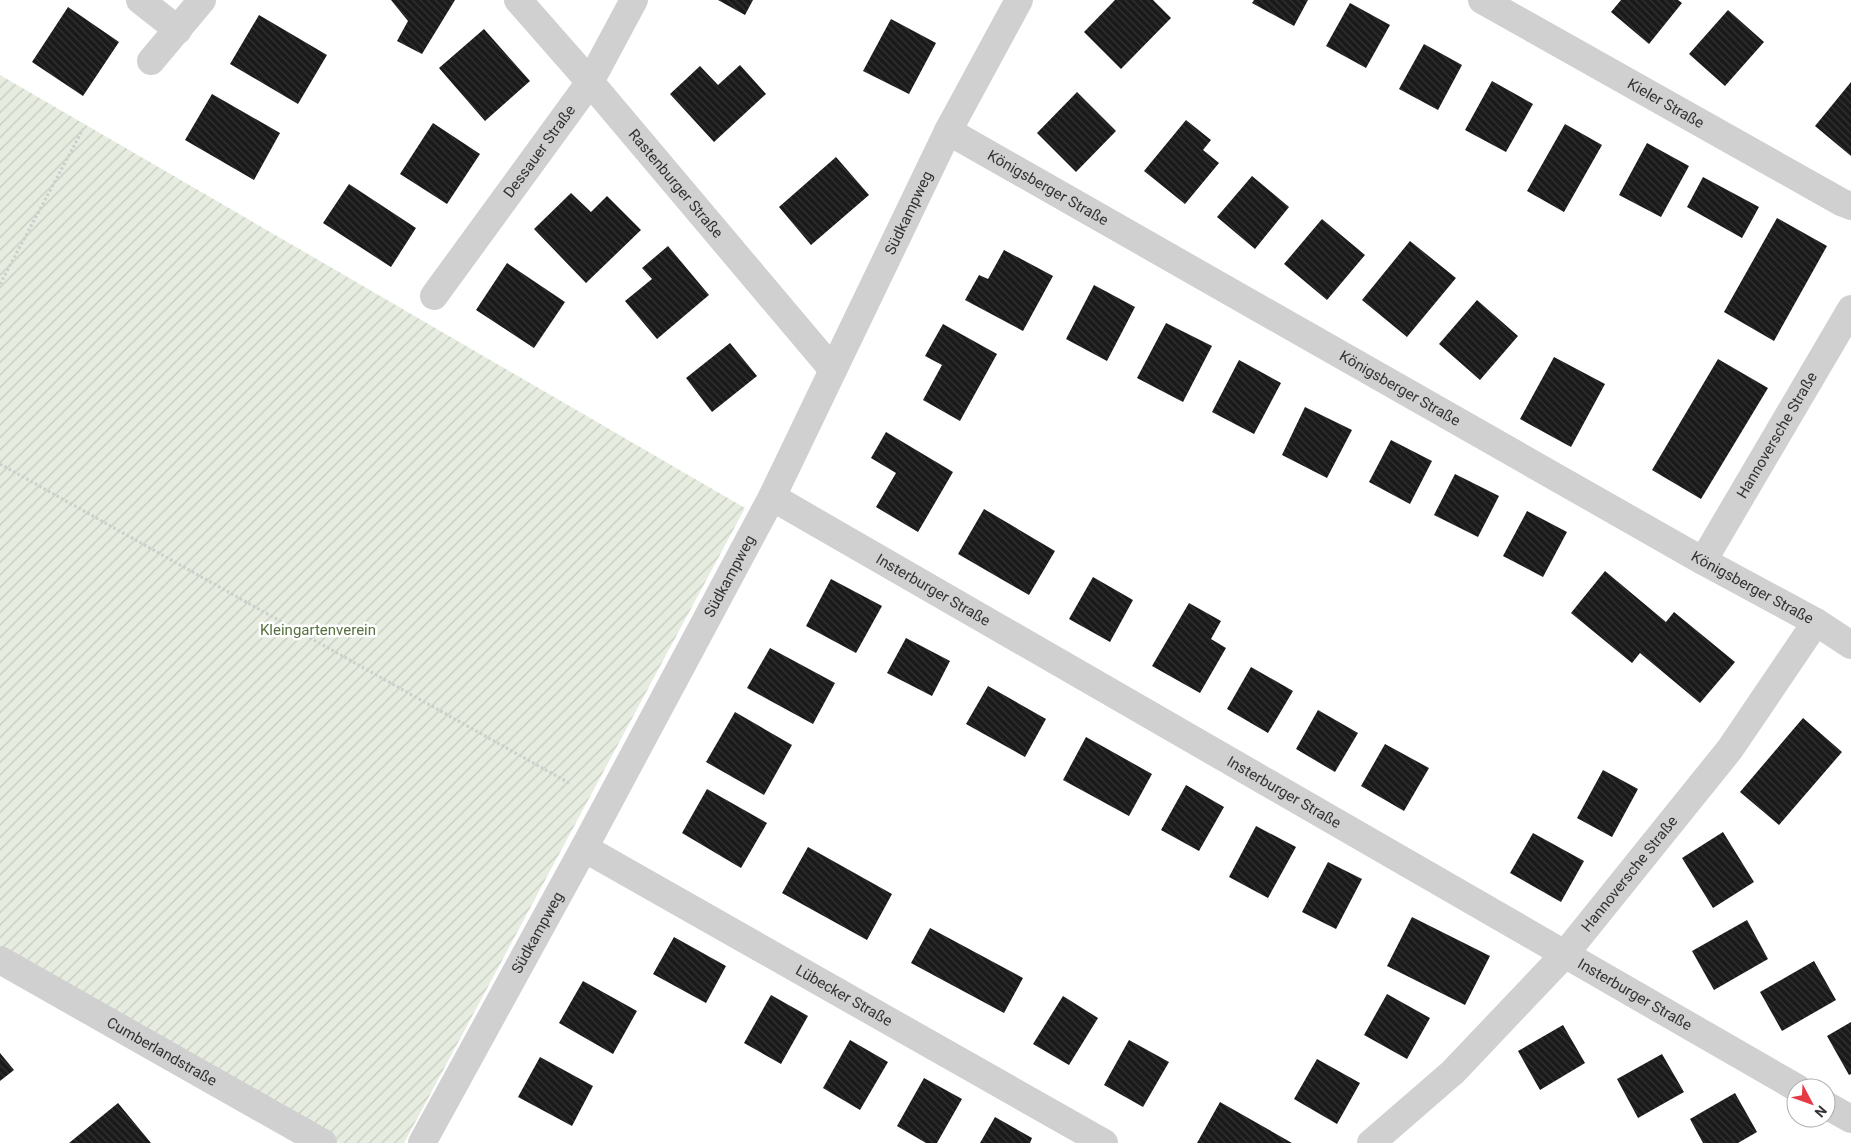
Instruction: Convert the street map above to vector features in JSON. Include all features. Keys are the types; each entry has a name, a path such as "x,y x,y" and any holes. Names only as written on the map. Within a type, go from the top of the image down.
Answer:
{"street":[{"path":"140,0 178,30"},
{"path":"151,61 202,0"},
{"name":"Rastenburger Straße","path":"518,0 590,82 833,370"},
{"name":"Dessauer Straße","path":"434,296 590,82 634,0"},
{"name":"Südkampweg","path":"422,1143 584,848 772,497 948,131 1019,0"},
{"name":"Kieler Straße","path":"1482,0 1851,206"},
{"name":"Königsberger Straße","path":"948,131 1703,561 1816,622 1851,644"},
{"name":"Hannoversche Straße","path":"1703,561 1851,309"},
{"name":"Insterburger Straße","path":"772,497 1786,1082"},
{"name":"Hannoversche Straße","path":"1371,1143 1453,1072 1565,954 1730,749 1816,622"},
{"name":"Lübecker Straße","path":"584,848 1104,1143"},
{"name":"Cumberlandstraße","path":"0,960 323,1143"},
{"path":"1836,1111 1851,1119"}],"path":[{"path":"0,284 83,129"},
{"path":"0,464 569,783"}],"green space":[{"name":"Kleingartenverein","path":"0,75 745,508 404,1143 339,1143 0,947"}],"building":[{"path":"391,0 455,0 422,54 397,41 408,21"},
{"path":"718,0 753,0 745,15"},
{"path":"1115,0 1153,0 1171,18 1121,69 1084,32"},
{"path":"1254,0 1308,0 1294,26 1252,3"},
{"path":"1621,0 1678,0 1682,3 1649,44 1611,12"},
{"path":"1350,3 1390,25 1366,68 1326,46"},
{"path":"68,7 119,42 83,96 32,62"},
{"path":"1728,10 1764,42 1725,86 1689,54"},
{"path":"259,15 327,55 298,104 230,64"},
{"path":"891,19 936,43 909,94 863,71"},
{"path":"484,29 530,81 485,121 439,68"},
{"path":"1424,44 1462,65 1438,110 1399,89"},
{"path":"740,65 766,94 714,142 670,94 700,66 718,85"},
{"path":"1492,81 1533,104 1506,152 1465,130"},
{"path":"1851,82 1851,156 1815,126"},
{"path":"1077,92 1116,131 1076,172 1037,133"},
{"path":"212,94 280,133 254,180 185,140"},
{"path":"1186,120 1211,140 1203,150 1219,163 1185,204 1144,171"},
{"path":"433,123 480,154 447,204 400,174"},
{"path":"1565,124 1602,145 1564,212 1527,191"},
{"path":"1647,143 1689,166 1661,217 1619,195"},
{"path":"836,157 869,195 811,245 779,207"},
{"path":"1252,176 1289,207 1255,249 1217,217"},
{"path":"1703,177 1759,207 1742,238 1687,207"},
{"path":"349,184 416,228 391,267 323,223"},
{"path":"571,193 591,212 607,196 641,230 586,283 534,229"},
{"path":"1777,218 1827,246 1774,341 1724,312"},
{"path":"1322,219 1365,255 1327,300 1284,264"},
{"path":"1410,241 1456,278 1407,337 1362,300"},
{"path":"668,246 709,295 657,339 625,301 652,279 642,268"},
{"path":"1004,250 1053,276 1023,331 965,300 979,275 988,279"},
{"path":"507,263 565,302 534,348 476,310"},
{"path":"1094,285 1135,307 1107,361 1066,339"},
{"path":"1477,300 1518,336 1480,380 1439,344"},
{"path":"1166,323 1212,346 1183,402 1137,378"},
{"path":"943,324 997,354 960,421 923,400 942,365 925,356"},
{"path":"730,343 757,376 712,412 686,378"},
{"path":"1554,357 1605,384 1571,447 1520,419"},
{"path":"1718,359 1768,388 1701,499 1652,470"},
{"path":"1239,360 1281,383 1254,434 1212,412"},
{"path":"1305,407 1352,430 1327,478 1282,455"},
{"path":"886,432 953,472 918,532 876,507 896,473 871,458"},
{"path":"1391,440 1432,461 1410,504 1369,482"},
{"path":"1455,474 1499,496 1478,537 1434,515"},
{"path":"984,509 1055,551 1029,595 958,554"},
{"path":"1527,511 1567,532 1543,577 1503,556"},
{"path":"1605,571 1666,622 1674,612 1735,662 1700,703 1640,653 1632,663 1571,613"},
{"path":"1093,577 1133,600 1110,642 1069,619"},
{"path":"831,579 882,606 856,653 806,626"},
{"path":"1189,603 1221,621 1211,639 1226,648 1200,693 1152,666"},
{"path":"906,638 950,661 932,696 887,673"},
{"path":"770,648 835,683 813,724 747,688"},
{"path":"1251,667 1293,691 1268,733 1227,709"},
{"path":"988,686 1046,719 1025,757 966,724"},
{"path":"1318,710 1358,733 1335,772 1296,749"},
{"path":"735,712 792,745 764,795 706,762"},
{"path":"1803,718 1842,752 1779,825 1740,792"},
{"path":"1086,737 1152,774 1129,816 1063,780"},
{"path":"1385,744 1429,768 1404,811 1361,786"},
{"path":"1603,770 1638,789 1612,837 1577,818"},
{"path":"1186,785 1224,807 1199,851 1161,830"},
{"path":"707,789 767,823 741,868 682,833"},
{"path":"1256,826 1296,847 1268,898 1229,877"},
{"path":"1723,832 1754,882 1713,908 1682,858"},
{"path":"1533,833 1584,861 1561,902 1510,873"},
{"path":"808,847 892,894 867,940 782,893"},
{"path":"1328,862 1362,879 1336,929 1302,912"},
{"path":"1412,917 1490,956 1465,1005 1387,966"},
{"path":"1747,920 1768,959 1714,990 1692,951"},
{"path":"930,928 1023,978 1004,1013 911,963"},
{"path":"674,937 726,966 706,1003 653,974"},
{"path":"1814,961 1836,1000 1782,1031 1760,992"},
{"path":"583,981 637,1011 613,1054 559,1023"},
{"path":"1387,994 1430,1018 1407,1059 1364,1035"},
{"path":"771,995 808,1016 781,1064 744,1043"},
{"path":"1063,996 1098,1018 1069,1065 1033,1044"},
{"path":"1851,1022 1851,1074 1849,1075 1827,1036"},
{"path":"1563,1025 1585,1063 1540,1090 1518,1051"},
{"path":"850,1040 888,1062 860,1110 823,1088"},
{"path":"1129,1040 1169,1062 1143,1107 1104,1085"},
{"path":"0,1053 14,1070 0,1081"},
{"path":"1662,1054 1684,1092 1638,1118 1617,1079"},
{"path":"540,1057 593,1086 572,1126 518,1097"},
{"path":"1317,1059 1360,1083 1337,1124 1294,1099"},
{"path":"924,1078 962,1099 937,1143 926,1143 897,1126"},
{"path":"1735,1093 1757,1132 1738,1143 1703,1143 1690,1119"},
{"path":"1220,1102 1292,1143 1197,1143"},
{"path":"118,1103 151,1143 69,1143"},
{"path":"995,1117 1032,1138 1030,1143 980,1143"}]}
